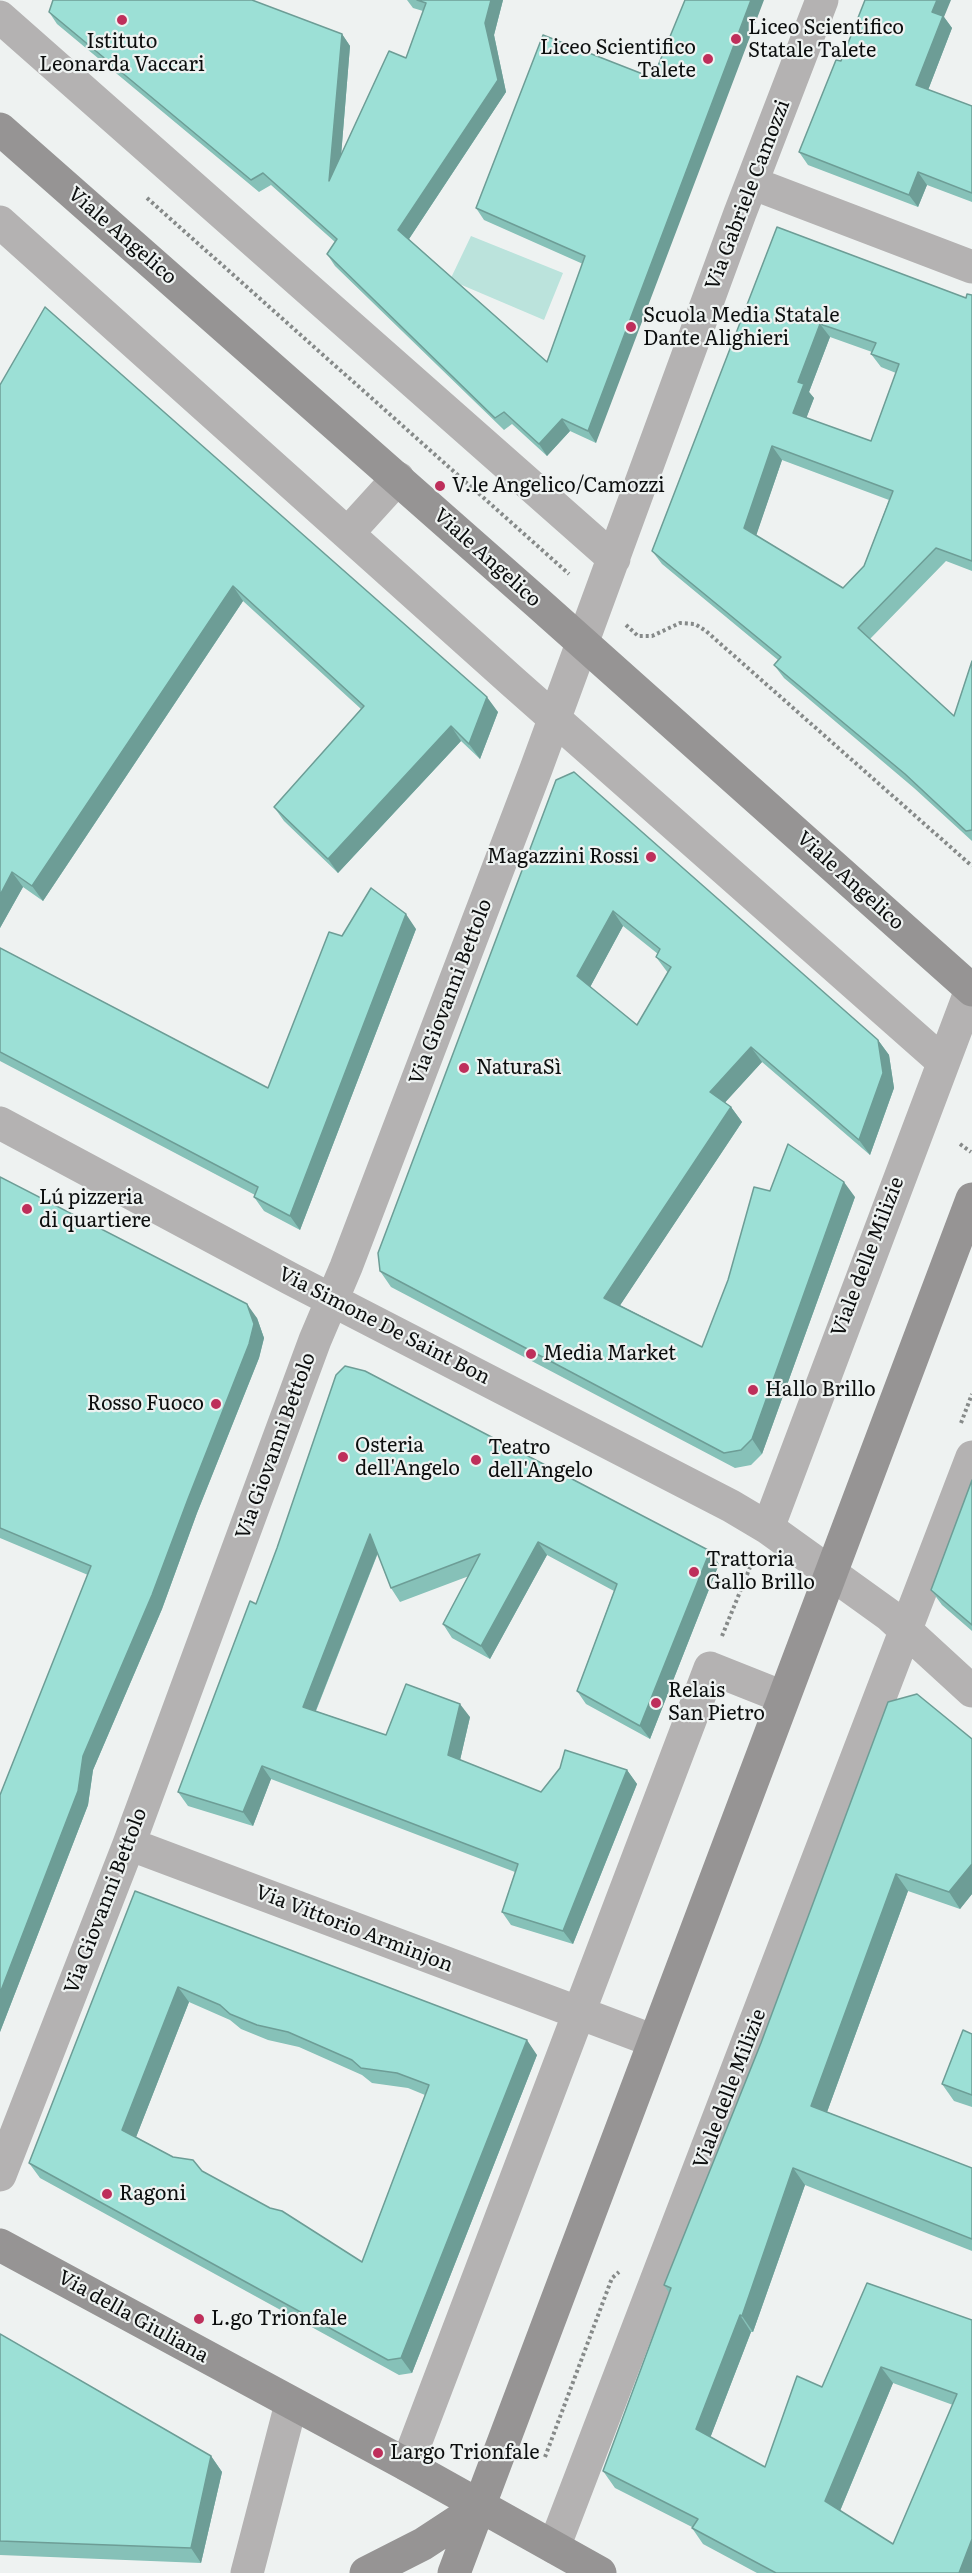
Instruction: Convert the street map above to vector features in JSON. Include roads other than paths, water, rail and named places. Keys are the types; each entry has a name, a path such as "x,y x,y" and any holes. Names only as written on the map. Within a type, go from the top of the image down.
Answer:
{"street":[{"name":"Via Gabriele Camozzi","path":"581,642 822,0"},
{"path":"0,17 614,559"},
{"name":"Viale Angelico","path":"1,132 398,478 972,989"},
{"path":"752,183 972,267"},
{"path":"0,222 943,1062"},
{"path":"348,533 398,478"},
{"name":"Via Giovanni Bettolo","path":"0,2175 129,1844 581,642"},
{"name":"Viale delle Milizie","path":"768,1528 972,989"},
{"name":"Via Simone De Saint Bon","path":"0,1123 332,1300 720,1501 768,1528 830,1573"},
{"path":"454,2573 972,1199"},
{"name":"Viale delle Milizie","path":"554,2547 972,1457"},
{"path":"830,1573 889,1615 972,1691"},
{"path":"407,2465 710,1668 783,1697"},
{"name":"Via Vittorio Arminjon","path":"129,1844 654,2041"},
{"name":"Via della Giuliana","path":"0,2245 278,2397"},
{"path":"247,2573 278,2397 407,2465 600,2573"},
{"path":"366,2573 423,2544 481,2506"}],"place":[{"name":"Istituto Leonarda Vaccari","path":"122,20"},
{"name":"Liceo Scientifico Statale Talete","path":"736,39"},
{"name":"Liceo Scientifico Talete","path":"708,59"},
{"name":"Scuola Media Statale Dante Alighieri","path":"631,327"},
{"name":"V.le Angelico/Camozzi","path":"440,486"},
{"name":"Magazzini Rossi","path":"651,857"},
{"name":"NaturaSì","path":"464,1068"},
{"name":"Lú pizzeria di quartiere","path":"27,1209"},
{"name":"Media Market","path":"531,1354"},
{"name":"Hallo Brillo","path":"753,1390"},
{"name":"Rosso Fuoco","path":"216,1404"},
{"name":"Osteria dell'Angelo","path":"343,1457"},
{"name":"Teatro dell'Angelo","path":"476,1460"},
{"name":"Trattoria Gallo Brillo","path":"694,1572"},
{"name":"Relais San Pietro","path":"656,1703"},
{"name":"Ragoni","path":"107,2194"},
{"name":"L.go Trionfale","path":"199,2319"},
{"name":"Largo Trionfale","path":"378,2453"}]}
